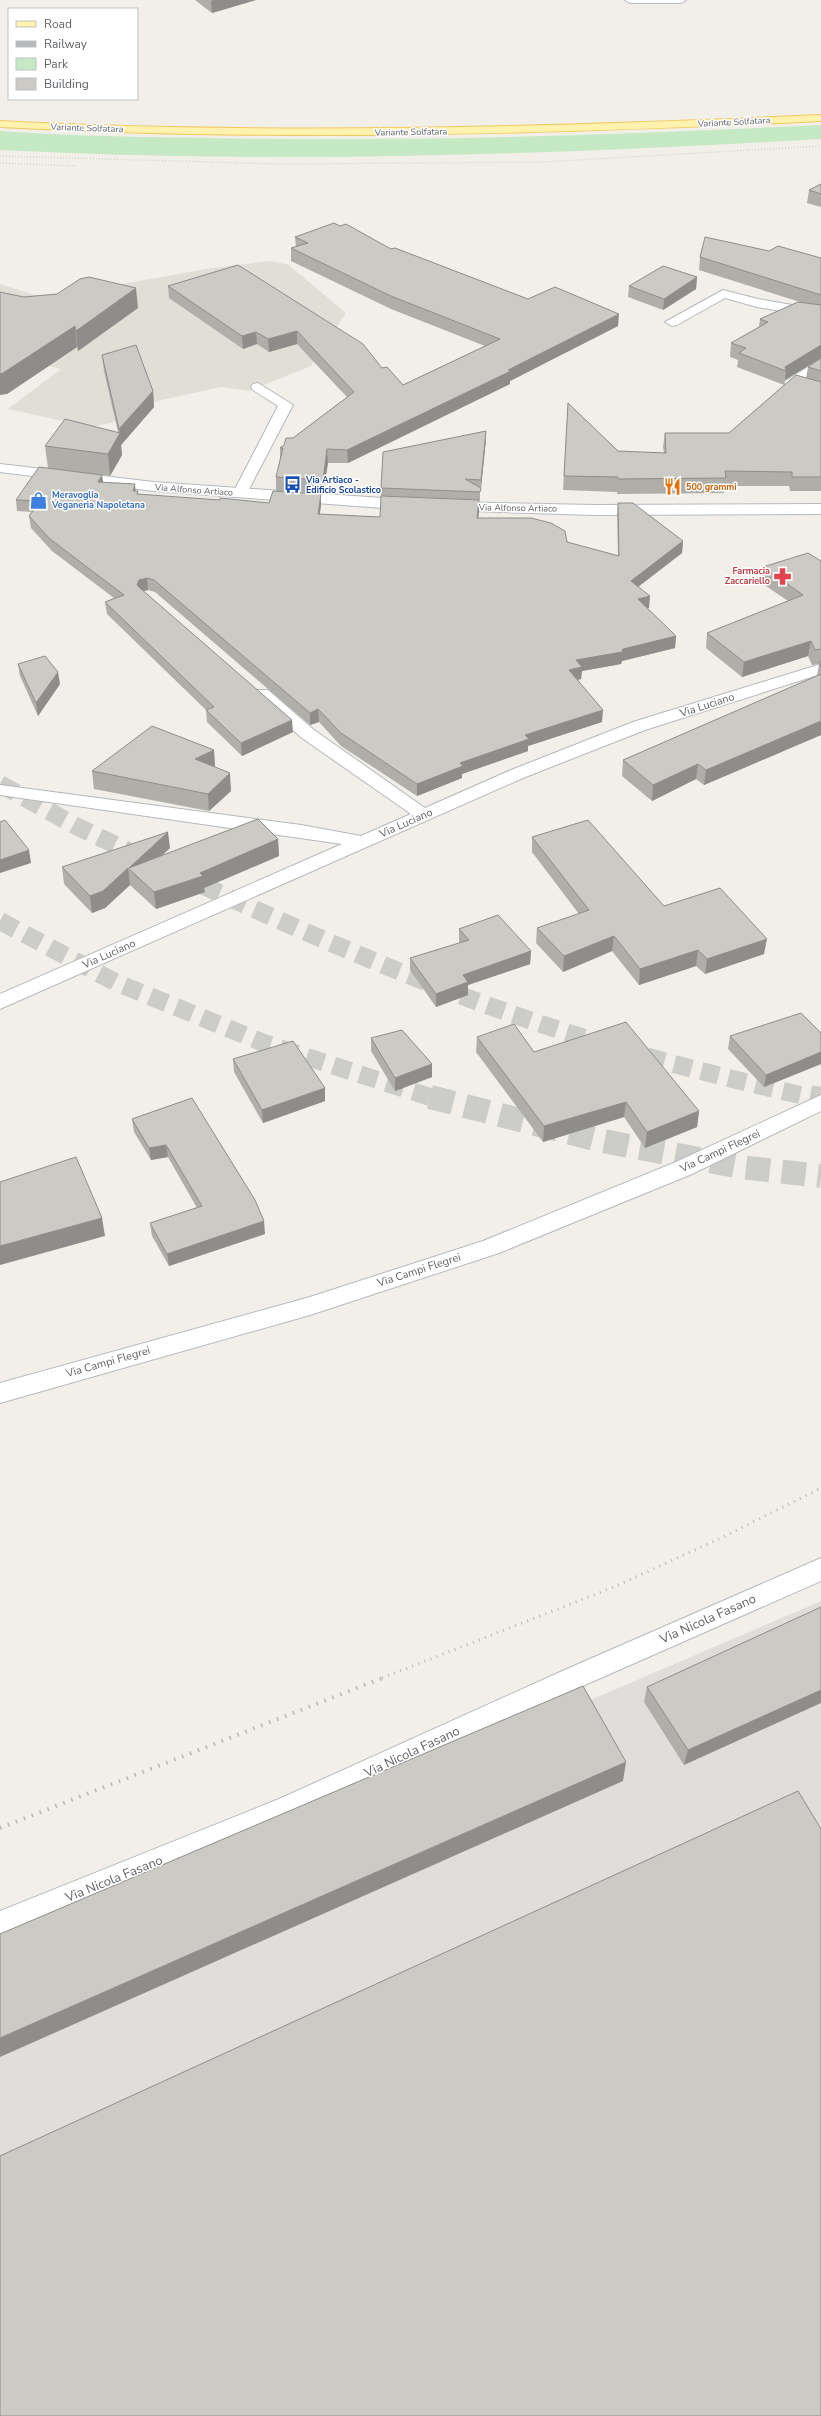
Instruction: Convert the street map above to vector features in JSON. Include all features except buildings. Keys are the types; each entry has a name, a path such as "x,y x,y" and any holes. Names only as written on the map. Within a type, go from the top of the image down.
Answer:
{"main road":[{"name":"Variante Solfatara","path":"0,124 212,132 334,134 589,129 821,118"}],"street":[{"path":"630,0 681,0"},
{"path":"672,322 723,294 821,314"},
{"path":"802,311 814,302"},
{"path":"821,363 791,382 821,391"},
{"path":"240,493 286,405 258,387"},
{"name":"Via Alfonso Artiaco","path":"0,468 78,480 240,493 422,505"},
{"name":"Via Alfonso Artiaco","path":"438,506 594,510 821,509"},
{"name":"Via Luciano","path":"0,1002 517,774 639,726 821,669"},
{"path":"249,683 308,734 424,815"},
{"path":"0,790 301,831 362,842"},
{"name":"Via Campi Flegrei","path":"0,1392 310,1306 491,1247 684,1168 750,1138 821,1102"},
{"name":"Via Nicola Fasano","path":"0,1925 289,1808 569,1680 821,1569"}],"shaded area":[{"path":"271,261 289,265 346,313 311,366 249,391 221,387 148,403 111,423 89,427 8,409 61,369 0,354 0,284 43,298 206,269"},
{"path":"821,1601 821,2416 0,2416 0,1954"}],"green space":[{"path":"821,125 821,139 718,145 513,153 308,157 103,154 0,150 0,131 131,137 363,139 592,135"}],"tunnel":[{"path":"0,784 74,825 147,860"},
{"path":"178,874 374,961 423,981 524,1018 575,1035 664,1061 814,1098"},
{"path":"0,921 115,982 264,1043 433,1098"},
{"path":"430,1097 598,1140 741,1167 821,1176"},
{"path":"810,1097 821,1099"}],"railway":[{"path":"0,156 278,164 543,162 821,146"},
{"path":"0,163 76,166"},
{"path":"382,1678 614,1587 721,1538 821,1488"},
{"path":"0,1828 385,1677"}],"place":[{"name":"Via Artiaco - Edificio Scolastico","path":"293,485"},
{"name":"500 grammi","path":"673,487"},
{"name":"Meravoglia Veganeria Napoletana","path":"39,500"},
{"name":"Farmacia Zaccariello","path":"783,576"}]}
